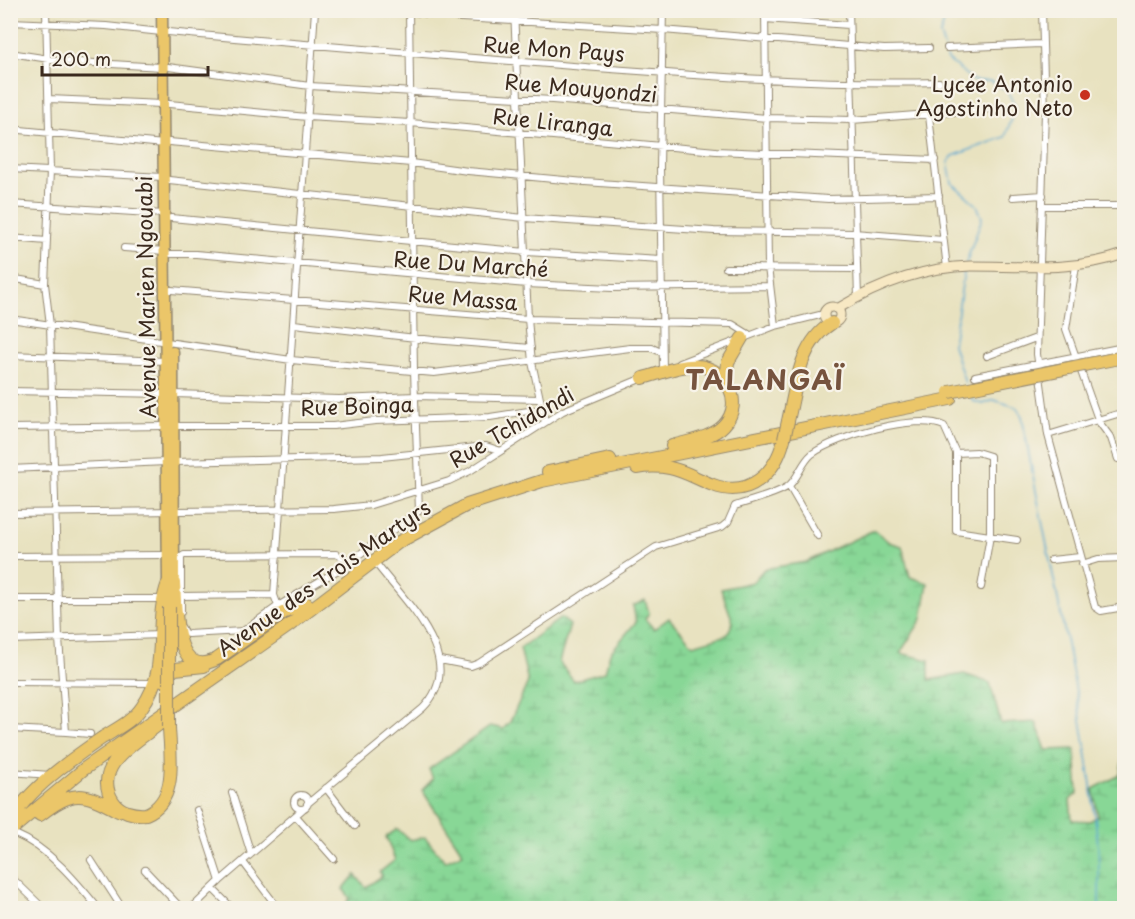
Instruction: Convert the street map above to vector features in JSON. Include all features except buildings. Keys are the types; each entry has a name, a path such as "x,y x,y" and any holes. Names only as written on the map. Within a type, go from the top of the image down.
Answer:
{"highway":[{"path":"580,474 659,466 678,470 715,486 739,489 756,483 777,461 805,355 816,334 828,319"},
{"path":"672,446 711,434 724,424 732,405 726,381 728,362 746,336"},
{"path":"950,396 1125,357"},
{"path":"950,396 1125,364"},
{"path":"643,378 697,366 712,369 726,381"},
{"name":"Avenue des Trois Martyrs","path":"11,821 100,747 306,603 395,536 441,509 480,492 546,472 672,446 950,396"},
{"name":"Avenue des Trois Martyrs","path":"12,834 84,769 250,652 414,532 467,505 517,487 950,396"},
{"path":"171,583 181,646 193,660 210,663"},
{"path":"154,686 160,663 161,635 171,583"},
{"path":"11,821 22,804 53,776 134,717 154,686 175,669 210,663 283,613 306,603"},
{"path":"12,834 73,795 88,796 118,810 146,814 165,800 170,781 171,726 168,604"},
{"path":"118,810 107,787 108,771 115,759 250,652"}],"main road":[{"name":"Avenue Marien Ngouabi","path":"162,10 165,32 168,216 169,342 166,361 170,394 170,510 167,555 171,583"},
{"path":"165,32 168,10"},
{"path":"168,252 171,290 170,394"},
{"path":"170,510 171,583"}],"street":[{"path":"46,10 50,171 45,284 50,325 59,639 66,732"},
{"path":"278,606 274,595 297,264 304,195 315,10"},
{"path":"514,10 528,319 532,362 545,422"},
{"path":"663,10 660,147 663,369"},
{"path":"765,10 769,154 768,267 775,326"},
{"path":"849,10 848,46 855,269 858,297"},
{"path":"1042,10 1041,44 1045,112 1036,338 1038,365 1048,435 1081,560 1097,610 1125,607"},
{"path":"348,560 336,554 184,555 181,557 182,630 188,634 240,633 278,606 338,570 348,560 417,514 420,508 414,371 415,308 408,11 462,18 663,30 848,46 929,48"},
{"path":"765,19 849,25"},
{"name":"Rue Mon Pays","path":"10,22 165,32 767,81 939,82"},
{"path":"947,48 1041,44"},
{"name":"Rue Mouyondzi","path":"10,53 62,61 165,67 310,86 517,97 767,118 852,120 929,116 992,109"},
{"name":"Rue Liranga","path":"48,99 165,104 307,117 411,123 660,147 853,158 935,160"},
{"path":"929,116 947,268"},
{"path":"10,129 411,163 522,176 828,199 939,196"},
{"path":"10,169 166,179 524,218 767,232 854,233 942,240"},
{"path":"1013,197 1043,195"},
{"path":"10,204 168,216 526,252 661,260"},
{"path":"1042,206 1125,206"},
{"path":"10,238 47,241"},
{"name":"Rue Du Marché","path":"124,248 527,284 661,288 770,286"},
{"path":"828,319 839,318 837,309 858,297 908,277 947,268 971,266 1038,269 1076,266 1125,254"},
{"path":"1076,266 1066,329 1078,357 1099,422 1111,438 1118,459"},
{"path":"726,268 855,269"},
{"path":"10,278 45,284"},
{"name":"Rue Massa","path":"171,290 415,308 528,319 732,324 746,336"},
{"path":"10,319 291,360 434,374 639,347 661,352"},
{"name":"Rue Tchidondi","path":"10,513 334,508 370,505 418,492 470,471 576,404 775,326 828,319"},
{"path":"294,324 531,348"},
{"path":"987,356 1036,338"},
{"path":"975,376 1125,347"},
{"path":"10,355 166,361"},
{"path":"10,391 52,390 289,398 374,399 416,396 539,399"},
{"name":"Rue Boinga","path":"10,428 287,424 333,426 490,417 541,409"},
{"path":"1048,435 1099,422 1125,412"},
{"path":"440,660 471,666 479,663 656,547 723,527 735,506 789,486 806,459 818,450 848,437 876,430 934,422 946,429 956,453 956,531 1017,540"},
{"path":"10,468 417,454 486,446 501,452"},
{"path":"956,453 977,452 990,456 990,536 981,587"},
{"path":"789,486 818,536"},
{"path":"10,556 167,555"},
{"path":"1051,560 1125,558"},
{"path":"192,909 220,881 296,816 306,804 431,701 440,677 440,660 432,640 422,623 374,561"},
{"path":"181,596 274,595"},
{"path":"10,599 168,604"},
{"path":"10,640 161,635"},
{"path":"10,682 154,686"},
{"path":"10,729 90,734"},
{"path":"10,772 53,776"},
{"path":"323,790 355,826"},
{"path":"232,793 251,854"},
{"path":"197,810 220,881"},
{"path":"296,816 334,859"},
{"path":"12,834 35,843 81,887 98,909"},
{"path":"91,860 122,909"},
{"path":"243,862 278,909"},
{"path":"146,870 181,909"},
{"path":"10,876 43,909"},
{"path":"213,889 232,909"}],"green space":[{"path":"874,530 889,542 902,546 910,577 928,583 922,619 900,653 929,660 929,680 964,674 990,683 1001,724 1036,722 1046,750 1075,749 1078,793 1070,800 1072,820 1090,821 1098,816 1093,789 1120,775 1124,751 1124,908 343,908 350,898 343,889 355,875 366,887 382,876 380,872 395,860 386,837 397,829 410,840 425,837 445,861 463,853 422,790 433,779 429,769 491,726 503,729 510,722 528,682 520,648 561,618 570,625 559,662 574,681 605,672 610,653 636,622 633,606 645,600 649,613 645,619 654,629 669,618 693,645 727,635 733,622 721,589 753,582 764,569 806,562"}],"waterway":[{"path":"948,10 940,35 948,60 974,81 990,81 1007,90 1016,108 1005,137 953,156 948,162 952,183 977,205 982,218 966,263"},
{"path":"964,271 953,345 965,383"},
{"path":"969,393 973,401 983,404 994,400 1016,407 1022,416 1083,730 1098,845 1099,908"}],"place":[{"name":"Lycée Antonio Agostinho Neto","path":"1085,95"}],"district":[{"name":"TALANGAÏ","path":"765,378"}]}
